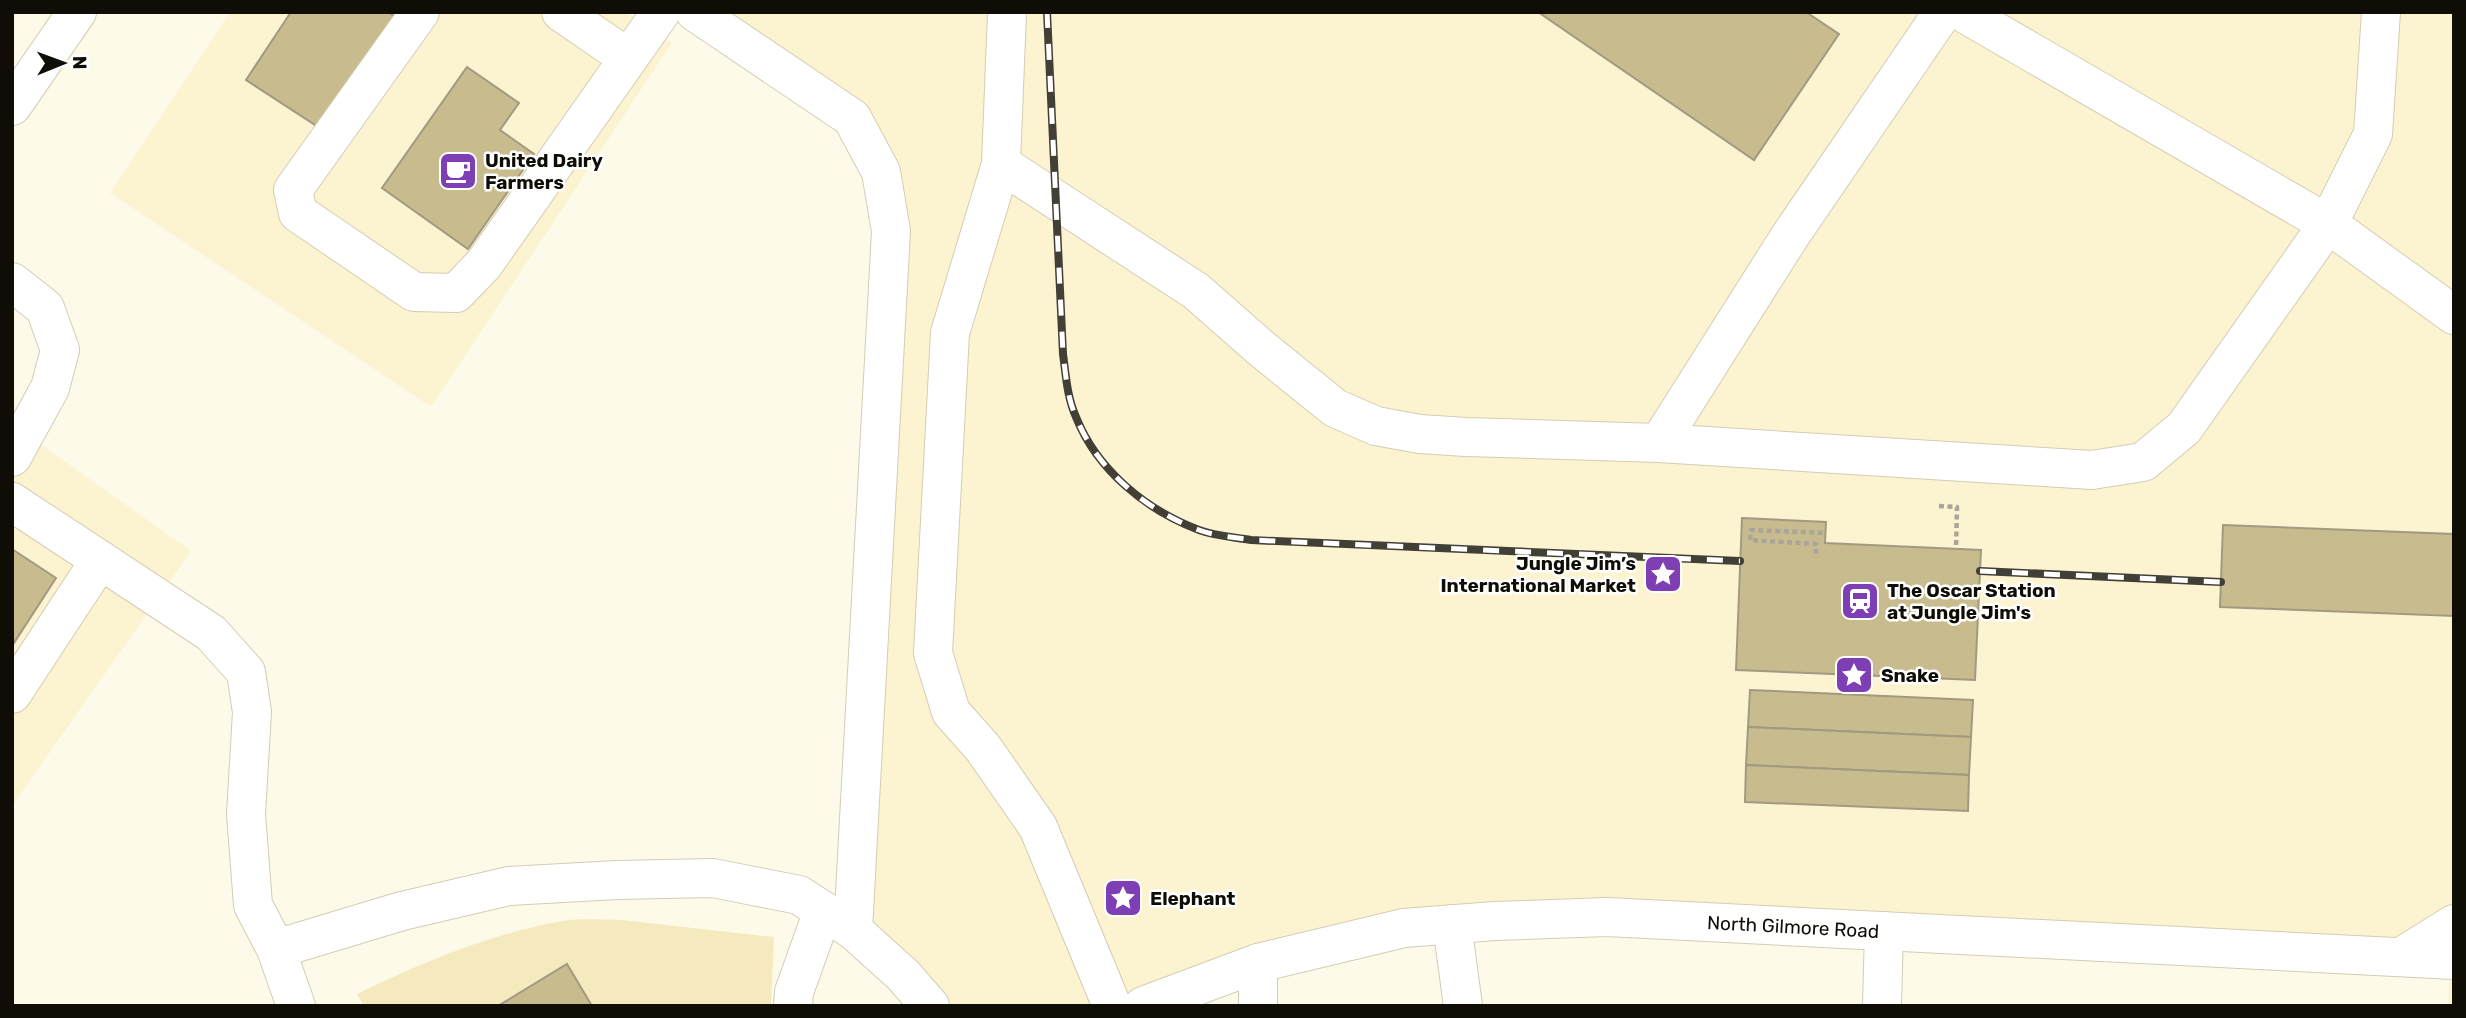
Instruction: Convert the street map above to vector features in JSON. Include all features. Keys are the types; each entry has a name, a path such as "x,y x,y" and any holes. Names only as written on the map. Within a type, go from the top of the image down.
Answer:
{"street":[{"path":"16,86 77,12"},
{"path":"420,12 293,190 298,214 414,292 456,293 484,264 661,12"},
{"path":"561,12 628,58"},
{"path":"695,12 852,118 881,172 891,231 838,920 794,992 793,1006"},
{"path":"1007,12 1001,164 950,332 933,653 951,712 982,748 1038,827 1112,1006"},
{"path":"1660,443 1790,236 1943,12"},
{"path":"1962,12 2328,225 2454,315"},
{"path":"1001,164 1196,291 1335,408 1376,426 1420,434 1466,437 1660,443 2092,470 2143,462 2184,428 2328,225 2373,134 2381,12"},
{"path":"12,282 45,308 60,350 50,388 12,457"},
{"path":"12,502 211,633 246,672 252,712 246,814 253,905 276,949 296,1006"},
{"path":"12,694 100,560"},
{"path":"276,949 402,911 509,886 713,878 799,895 838,920 904,975 930,1006"},
{"name":"North Gilmore Road","path":"1143,1006 1258,963 1404,928 1607,918 2454,960"},
{"path":"1452,924 1463,1006"},
{"path":"2401,957 2454,924"},
{"path":"1882,1006 1884,931"},
{"path":"1258,963 1258,1006"}],"path":[{"path":"1939,506 1957,507 1956,549"},
{"path":"1816,554 1816,544 1750,540 1751,530 1826,533"}],"shaded area":[{"path":"230,12 625,12 672,43 431,407 110,193"},
{"name":"Jungle Jim’s International Market","path":"695,12 2454,12 2454,1006 2448,1006 2450,960 1495,921 1143,1006 930,1006 853,930 891,231 852,118"},
{"path":"12,424 191,551 12,806"},
{"path":"570,920 622,920 774,937 771,1006 592,1006 566,964 498,1006 364,1006 357,994 432,960 510,933"}],"building":[{"path":"291,12 388,12 400,20 326,132 246,80"},
{"path":"1538,12 1806,12 1839,34 1754,160"},
{"name":"United Dairy Farmers","path":"467,67 519,103 500,130 534,154 468,249 382,188"},
{"path":"1742,518 1826,522 1825,543 1981,550 1975,680 1736,670"},
{"path":"2223,525 2454,534 2454,616 2220,607"},
{"path":"12,549 56,578 12,646"},
{"path":"1750,690 1973,700 1971,737 1748,727"},
{"path":"1748,727 1971,737 1969,775 1746,765"},
{"path":"1746,765 1969,775 1968,811 1745,802"},
{"path":"567,964 592,1006 498,1006"}],"railway":[{"path":"1047,12 1063,354 1069,394 1076,417 1097,454 1110,471 1142,499 1179,522 1199,530 1251,540 1740,561"},
{"path":"1980,571 2221,582"}],"place":[{"name":"United Dairy Farmers","path":"458,171"},
{"name":"Jungle Jim’s International Market","path":"1663,574"},
{"name":"The Oscar Station at Jungle Jim's","path":"1860,601"},
{"name":"Snake","path":"1854,675"},
{"name":"Elephant","path":"1123,898"}]}
